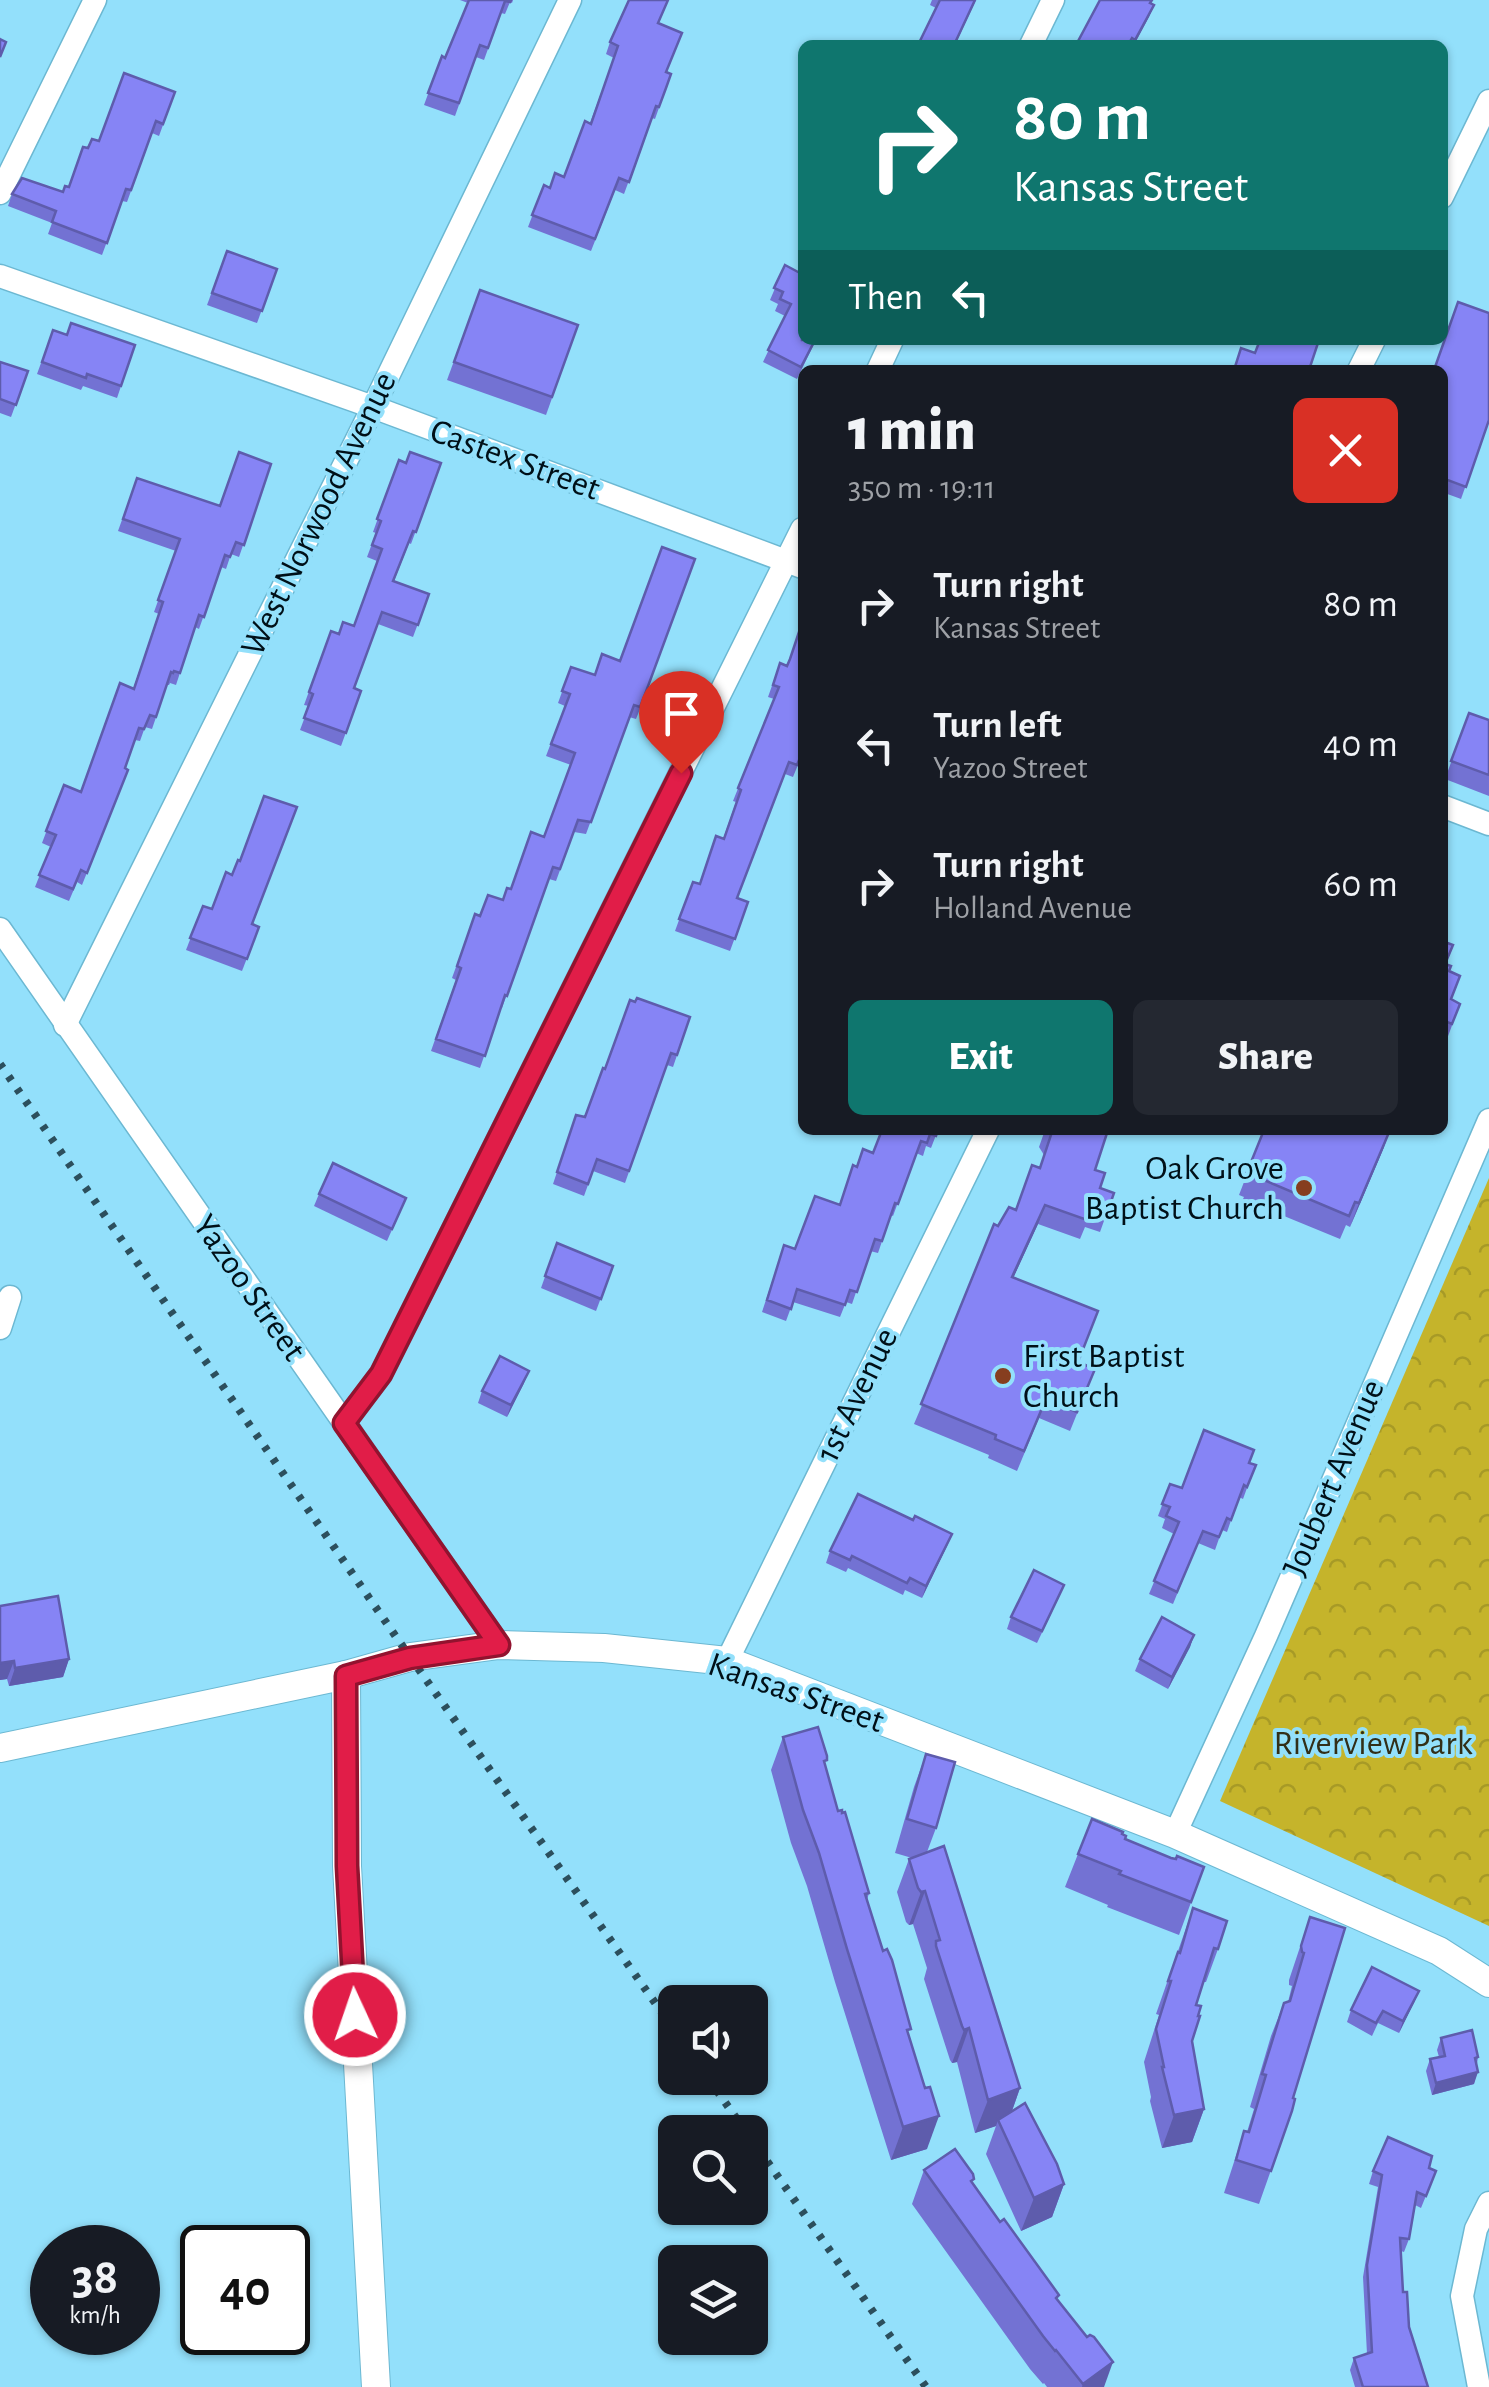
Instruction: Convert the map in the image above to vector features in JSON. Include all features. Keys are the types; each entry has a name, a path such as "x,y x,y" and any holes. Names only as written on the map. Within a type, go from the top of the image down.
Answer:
{"street":[{"path":"0,193 95,0"},
{"name":"West Norwood Avenue","path":"64,1025 373,407 570,0"},
{"path":"1033,40 1052,0"},
{"path":"1448,185 1489,101"},
{"name":"Castex Street","path":"0,276 373,407 795,564"},
{"path":"344,1423 381,1374 795,564"},
{"path":"1448,808 1489,824"},
{"name":"Yazoo Street","path":"0,930 499,1645"},
{"name":"Joubert Avenue","path":"1175,1834 1266,1636 1489,1120"},
{"name":"1st Avenue","path":"726,1661 986,1135"},
{"path":"0,1328 10,1298"},
{"name":"Kansas Street","path":"0,1748 346,1676 410,1658 499,1645 604,1648 726,1661 1175,1834 1439,1951 1489,1983"},
{"path":"346,1676 347,1866 376,2387"},
{"path":"1480,2387 1462,2296 1476,2229 1489,2204"}],"green space":[{"name":"Riverview Park","path":"1489,1178 1489,1926 1220,1801"}],"building":[{"path":"469,0 511,0 505,1 488,48 480,45 459,103 428,93"},
{"path":"629,0 668,0 658,23 682,33 666,72 671,74 629,182 619,178 595,239 532,215 544,185 550,188 555,173 564,177 585,121 591,124 618,46 610,42"},
{"path":"940,0 975,0 956,40 920,40"},
{"path":"1100,0 1152,0 1154,5 1135,40 1079,40"},
{"path":"124,73 175,92 163,124 156,121 107,243 52,222 56,211 12,194 22,178 63,192 65,186 69,187 83,147 88,148 92,139 99,141"},
{"path":"227,251 277,269 262,311 212,293"},
{"path":"785,265 798,272 798,345 812,345 802,365 768,350 791,304 780,299 783,292 774,288"},
{"path":"480,290 578,325 552,397 454,362"},
{"path":"1458,302 1489,313 1489,420 1466,487 1448,480 1448,365 1436,365 1443,345 1448,345 1448,330"},
{"path":"71,323 135,345 121,386 42,362 53,330 67,335"},
{"path":"1258,345 1317,345 1311,365 1236,365 1241,348 1255,353"},
{"path":"0,362 28,371 16,405 0,399"},
{"path":"239,452 271,464 244,545 236,542 230,557 225,555 180,673 171,672 156,717 150,715 144,729 139,728 125,768 128,770 87,873 81,870 73,889 39,875 56,835 46,831 64,785 81,792 120,683 134,689 163,602 158,600 180,539 123,519 137,478 220,506"},
{"path":"410,452 441,463 393,581 429,594 418,625 382,612 354,688 361,691 346,733 304,718 313,694 309,692 331,631 339,634 343,622 354,626 382,549 372,545 381,521 377,519 399,460 406,463"},
{"path":"662,547 695,559 644,697 640,707 634,705 591,822 578,820 560,869 553,867 485,1056 436,1039 475,914 480,916 488,895 503,900 507,888 511,889 531,832 544,837 575,753 551,744 570,694 562,691 571,667 595,675 602,654 620,661"},
{"path":"798,634 798,763 789,762 737,898 748,902 735,939 679,919 693,882 700,884 716,836 724,839 741,790 738,788 779,687 773,685 780,663 787,666"},
{"path":"1469,713 1489,720 1489,775 1451,761"},
{"path":"264,796 297,807 252,924 259,927 247,959 190,938 203,906 212,909 226,872 232,875 240,861"},
{"path":"1448,965 1449,971 1460,976 1451,999 1460,1004 1452,1024 1448,1022"},
{"path":"637,998 690,1017 677,1055 671,1053 629,1171 597,1159 588,1184 557,1172 576,1115 585,1117 630,1000 635,1002"},
{"path":"880,1135 930,1135 927,1143 921,1141 882,1241 875,1239 857,1292 850,1290 845,1305 797,1289 791,1309 767,1300 784,1245 795,1249 815,1196 840,1205 853,1165 857,1167 863,1149 873,1153"},
{"name":"First Baptist Church","path":"1051,1135 1106,1135 1095,1170 1105,1173 1100,1188 1114,1193 1107,1213 1092,1208 1087,1220 1045,1205 1012,1277 1098,1311 1078,1362 1095,1369 1077,1412 1046,1399 1024,1451 921,1404 994,1224 998,1226 1009,1207 1016,1210 1032,1165 1040,1168"},
{"name":"Oak Grove Baptist Church","path":"1262,1135 1388,1135 1359,1203 1355,1202 1349,1216 1247,1172"},
{"path":"333,1163 406,1198 392,1229 319,1194"},
{"path":"557,1243 613,1266 601,1299 545,1276"},
{"path":"500,1356 529,1371 511,1405 482,1391"},
{"path":"1204,1430 1254,1450 1249,1463 1256,1465 1219,1537 1203,1531 1177,1592 1154,1581 1179,1522 1166,1516 1170,1507 1162,1504 1170,1484 1182,1488"},
{"path":"858,1494 952,1534 926,1586 910,1578 907,1583 852,1556 850,1560 830,1551"},
{"path":"1034,1570 1064,1585 1042,1631 1011,1617"},
{"path":"58,1596 69,1659 15,1668 14,1661 0,1663 0,1606"},
{"path":"1162,1617 1194,1635 1172,1677 1140,1659"},
{"path":"818,1727 838,1811 845,1812 883,1951 887,1949 892,1960 911,2029 907,2030 925,2088 930,2087 939,2116 903,2127 783,1737"},
{"path":"926,1754 955,1762 936,1828 907,1819"},
{"path":"1092,1819 1123,1832 1125,1839 1204,1867 1191,1902 1078,1854"},
{"path":"944,1846 1020,2088 988,2100 969,2028 964,2030 962,2026 936,1946 940,1940 925,1891 918,1888 909,1859"},
{"path":"1193,1908 1227,1921 1196,2005 1201,2006 1200,2016 1192,2041 1204,2109 1174,2115 1156,2029"},
{"path":"1310,1917 1345,1928 1271,2171 1236,2160 1244,2131 1249,2132 1284,2003 1290,2001"},
{"path":"1372,1967 1419,1991 1403,2021 1383,2011 1376,2023 1351,2010"},
{"path":"1472,2030 1478,2072 1436,2083 1430,2059 1445,2056 1441,2038"},
{"path":"1025,2103 1064,2184 1034,2198 998,2120"},
{"path":"1388,2137 1432,2156 1429,2168 1436,2171 1426,2196 1417,2192 1409,2239 1400,2238 1409,2327 1428,2387 1363,2387 1354,2358 1372,2352 1367,2265 1382,2175 1373,2171"},
{"path":"955,2149 973,2174 971,2181 1000,2222 1004,2219 1059,2295 1056,2298 1113,2362 1083,2384 1043,2336 924,2170"}],"railway":[{"path":"0,1064 410,1657 658,2007"},
{"path":"720,2095 734,2115"},
{"path":"768,2163 926,2387"}],"place":[{"name":"Oak Grove Baptist Church","path":"1304,1188"},
{"name":"First Baptist Church","path":"1003,1376"}],"route":[{"path":"355,2015 347,1866 346,1676 410,1658 499,1645 344,1423 381,1374 681,773"}]}
